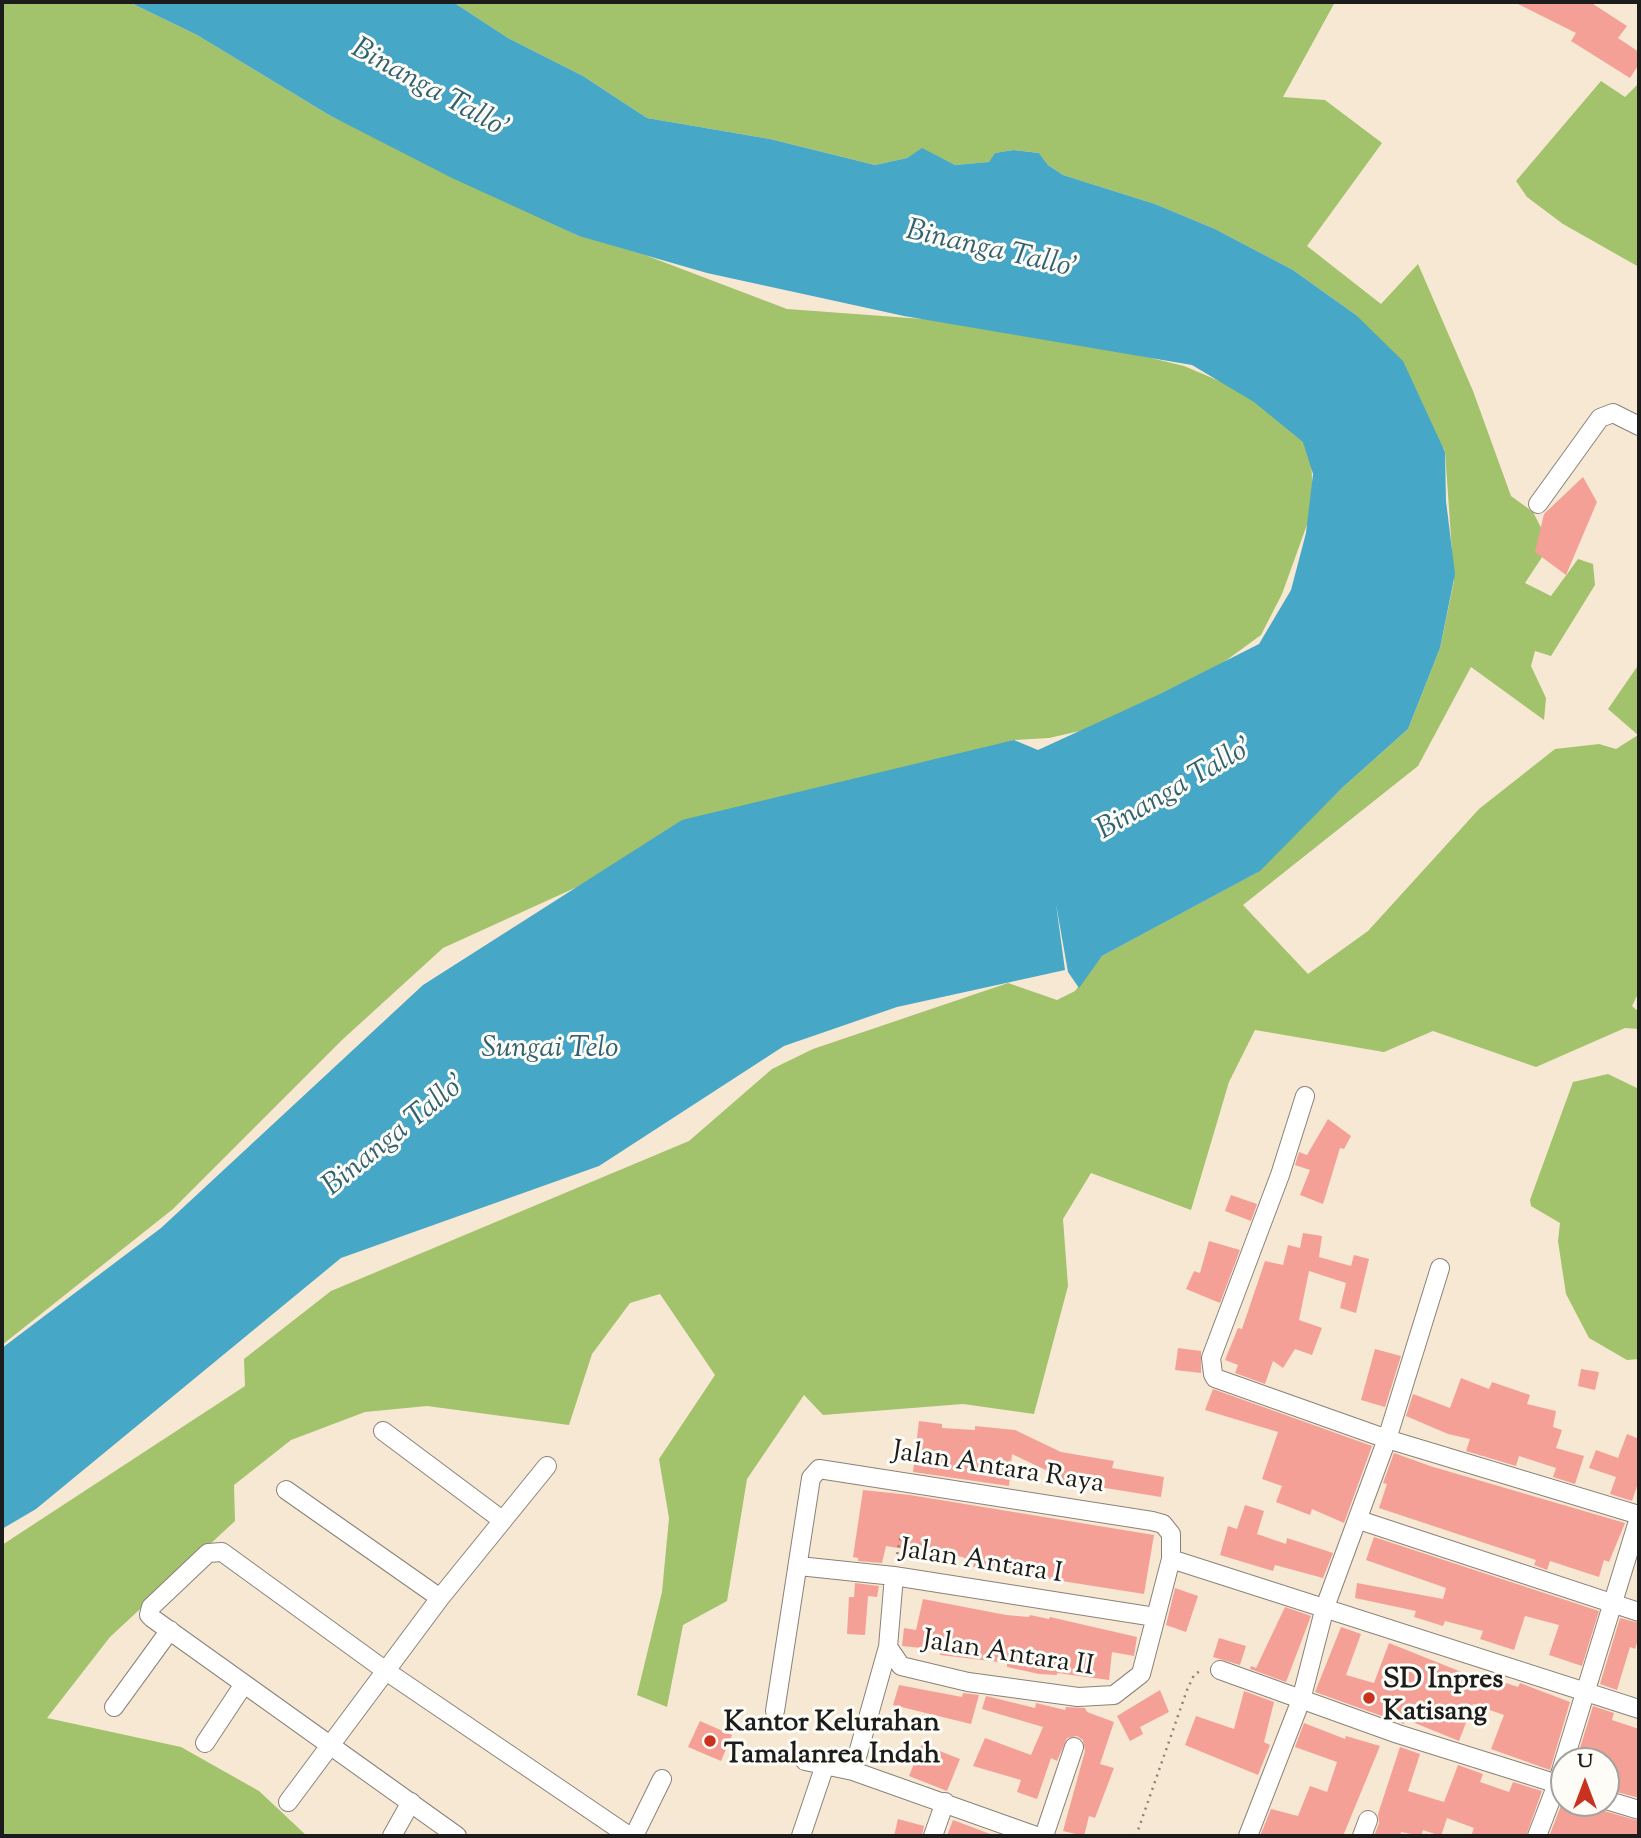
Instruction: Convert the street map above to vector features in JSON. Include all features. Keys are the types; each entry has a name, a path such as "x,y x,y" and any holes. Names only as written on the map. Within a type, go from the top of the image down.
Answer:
{"street":[{"path":"1538,504 1600,418 1613,413 1639,426"},
{"path":"1305,1096 1280,1175 1211,1358 1213,1374 1215,1378 1387,1439 1639,1516 1571,1747"},
{"path":"1248,1836 1301,1700 1325,1607 1387,1439 1440,1268"},
{"path":"383,1431 502,1520"},
{"path":"288,1802 328,1744 440,1598 547,1466"},
{"name":"Jalan Antara Raya","path":"799,1566 811,1478 819,1469 1152,1521 1168,1529"},
{"path":"286,1490 440,1598"},
{"path":"1359,1520 1639,1612"},
{"name":"Jalan Antara II","path":"888,1647 896,1662 913,1670 968,1682 1078,1697 1106,1697 1128,1687 1142,1674 1171,1559 1173,1541 1168,1529"},
{"path":"457,1836 149,1615 151,1607 208,1553 215,1551 232,1558 386,1671 629,1836"},
{"path":"1171,1559 1639,1709"},
{"path":"775,1711 799,1566"},
{"name":"Jalan Antara I","path":"799,1566 894,1576 1155,1617"},
{"path":"853,1771 888,1647 894,1576"},
{"path":"114,1707 170,1630"},
{"path":"1220,1670 1301,1700 1550,1782"},
{"path":"205,1743 244,1684"},
{"path":"1044,1836 1074,1747"},
{"path":"805,1761 853,1771 1036,1836"},
{"path":"800,1836 825,1765"},
{"path":"634,1836 662,1779"},
{"path":"392,1836 411,1802"},
{"path":"933,1836 945,1802"},
{"path":"1620,1804 1639,1810"},
{"path":"1537,1836 1550,1807"}],"path":[{"path":"894,1576 901,1533"},
{"path":"1136,1836 1167,1740 1194,1675 1200,1670 1220,1670"}],"green space":[{"path":"2,2 129,2 197,35 329,115 577,235 645,255 787,309 1019,326 1184,366 1236,388 1285,421 1311,450 1313,508 1282,594 1261,635 1187,689 1084,730 1049,738 1014,740 577,887 443,948 342,1040 173,1209 2,1345"},
{"path":"453,2 1335,2 1283,97 1325,100 1382,143 1307,246 1381,304 1418,264 1473,391 1511,496 1533,512 1550,545 1525,583 1551,596 1578,559 1593,564 1595,585 1551,656 1535,651 1531,666 1546,698 1544,720 1471,667 1418,766 1243,905 1308,974 1368,931 1479,809 1555,749 1599,744 1616,749 1638,735 1608,709 1639,664 1639,992 1632,1006 1639,1012 1639,1029 1625,1028 1536,1067 1433,1031 1384,1052 1255,1030 1229,1082 1191,1210 1091,1173 1063,1219 1068,1286 1034,1414 963,1404 823,1415 804,1395 747,1479 727,1601 683,1625 667,1707 637,1695 662,1592 669,1518 659,1459 715,1375 660,1294 630,1303 592,1354 569,1425 427,1406 365,1412 291,1440 234,1485 235,1521 110,1637 47,1718 181,1747 259,1791 307,1836 2,1836 2,1545 245,1386 244,1359 331,1291 689,1141 772,1069 813,1049 1008,983 1057,1000 1075,991 1102,956 1256,873 1342,788 1408,729 1440,648 1454,581 1445,451 1356,315 1293,270 1215,229 1155,204 1063,175 1048,165 1039,153 1013,150 995,153 990,162 955,165 922,149 907,158 875,165 770,139 647,118 583,76 508,38"},
{"path":"1601,81 1625,97 1639,83 1639,267 1563,224 1527,197 1516,181"},
{"path":"1608,1074 1639,1089 1639,1359 1627,1360 1589,1338 1566,1294 1558,1241 1560,1223 1531,1206 1530,1200 1573,1082"}],"water":[{"path":"129,2 453,2 508,38 583,76 647,118 770,139 875,165 907,158 922,148 955,165 989,162 995,153 1013,150 1039,153 1048,165 1063,175 1155,204 1215,229 1293,270 1356,315 1403,361 1445,452 1446,501 1455,574 1440,648 1408,729 1342,788 1260,871 1102,956 1079,988 1068,972 1056,904 1065,970 897,1007 784,1046 599,1166 341,1258 36,1509 2,1529 2,1348 161,1228 423,985 682,820 1014,740 1038,750 1160,694 1259,644 1291,590 1306,533 1313,474 1303,442 1254,402 1192,365 904,316 707,273 579,236 452,178 329,115 197,35"}],"building":[{"path":"1514,2 1590,2 1627,26 1618,38 1639,52 1639,64 1630,78 1571,41 1576,33"},
{"path":"1583,477 1597,502 1566,575 1535,552 1544,514"},
{"path":"1328,1119 1351,1136 1344,1149 1340,1148 1323,1204 1300,1195 1310,1170 1295,1165 1299,1152 1307,1155"},
{"path":"1231,1195 1257,1204 1251,1221 1225,1211"},
{"path":"1303,1233 1322,1236 1319,1257 1351,1266 1354,1255 1369,1259 1356,1313 1340,1308 1346,1283 1309,1271 1299,1320 1322,1328 1312,1355 1295,1349 1283,1368 1273,1361 1265,1384 1235,1373 1238,1365 1225,1360 1238,1328 1242,1329 1265,1261 1283,1265 1288,1245 1300,1248"},
{"path":"1209,1241 1240,1250 1220,1303 1186,1289 1194,1271 1200,1273"},
{"path":"1178,1348 1201,1351 1201,1373 1175,1370"},
{"path":"1375,1349 1401,1356 1385,1407 1361,1400"},
{"path":"1581,1369 1599,1372 1595,1390 1578,1386"},
{"path":"1461,1378 1489,1389 1492,1382 1530,1395 1527,1404 1556,1411 1553,1427 1562,1430 1556,1448 1584,1456 1575,1484 1553,1477 1556,1468 1519,1456 1516,1466 1466,1451 1470,1439 1448,1434 1406,1416 1413,1394 1450,1408"},
{"path":"1213,1389 1372,1446 1344,1523 1312,1509 1310,1515 1276,1502 1282,1486 1262,1479 1278,1432 1205,1410"},
{"path":"919,1421 942,1424 942,1428 975,1430 975,1426 1015,1430 1061,1452 1114,1461 1112,1468 1164,1477 1161,1497 1056,1480 1056,1475 1012,1454 1009,1486 913,1472"},
{"path":"1627,1434 1639,1439 1639,1480 1632,1501 1610,1494 1616,1477 1589,1468 1596,1450 1618,1458"},
{"path":"1394,1453 1625,1523 1609,1562 1604,1560 1599,1577 1550,1561 1547,1570 1534,1565 1536,1560 1379,1508 1387,1484 1383,1483"},
{"path":"863,1490 910,1495 1154,1535 1144,1594 973,1567 974,1562 962,1557 929,1550 929,1553 886,1546 882,1563 858,1561 858,1558 853,1557"},
{"path":"1245,1505 1264,1511 1257,1534 1286,1544 1287,1538 1333,1553 1323,1578 1275,1565 1273,1571 1220,1555 1228,1526 1237,1529"},
{"path":"1374,1537 1599,1611 1582,1666 1549,1655 1559,1625 1525,1616 1514,1650 1480,1639 1483,1631 1445,1621 1443,1626 1414,1617 1416,1611 1355,1598 1357,1583 1443,1599 1446,1588 1366,1560"},
{"path":"855,1583 879,1586 877,1597 868,1596 865,1635 847,1634 849,1597 854,1597"},
{"path":"1175,1588 1198,1596 1186,1632 1166,1625"},
{"path":"923,1599 1006,1615 1050,1617 1137,1637 1134,1656 1112,1652 1109,1680 1057,1673 1039,1674 1007,1667 1007,1663 940,1655 941,1650 902,1646 904,1628 916,1630"},
{"path":"1285,1607 1311,1616 1286,1682 1250,1669 1251,1666 1256,1668"},
{"path":"1620,1618 1639,1623 1639,1637 1635,1649 1630,1647 1617,1690 1600,1684"},
{"path":"1341,1627 1361,1634 1346,1675 1374,1683 1389,1643 1489,1683 1491,1678 1518,1687 1520,1683 1570,1702 1557,1747 1550,1747 1550,1770 1491,1749 1504,1715 1473,1704 1459,1741 1405,1719 1404,1724 1315,1692"},
{"path":"1219,1638 1246,1646 1240,1665 1213,1657"},
{"path":"899,1685 962,1697 963,1693 979,1695 971,1724 893,1705"},
{"path":"1160,1690 1169,1712 1140,1727 1143,1734 1130,1741 1117,1716"},
{"path":"1244,1691 1274,1702 1264,1742 1270,1745 1258,1775 1185,1745 1196,1716 1234,1729"},
{"path":"986,1696 1035,1708 1036,1703 1065,1710 1066,1707 1085,1708 1087,1712 1114,1722 1100,1764 1114,1768 1095,1818 1089,1816 1084,1836 1063,1831 1085,1751 1083,1740 1077,1736 1067,1738 1057,1761 1051,1758 1037,1799 1017,1792 1021,1780 973,1766 985,1738 1031,1755 1043,1727 982,1709"},
{"path":"1593,1706 1614,1713 1612,1720 1639,1729 1639,1798 1620,1793 1620,1747 1580,1747"},
{"name":"Kantor Kelurahan Tamalanrea Indah","path":"700,1721 732,1735 721,1761 688,1747"},
{"path":"1304,1723 1345,1739 1346,1736 1380,1746 1343,1836 1260,1836 1271,1809 1298,1816 1310,1786 1327,1792 1337,1762 1295,1747"},
{"path":"922,1744 960,1759 947,1791 909,1776"},
{"path":"1400,1747 1420,1754 1408,1791 1444,1802 1458,1765 1483,1774 1480,1782 1509,1792 1513,1782 1542,1791 1526,1836 1471,1836 1474,1828 1447,1818 1441,1836 1423,1830 1421,1836 1401,1832 1400,1836 1374,1836 1379,1823 1378,1814"},
{"path":"1620,1815 1639,1821 1639,1836 1550,1834 1557,1817"},
{"path":"898,1819 924,1826 922,1836 894,1836"},
{"path":"953,1820 993,1835 993,1836 947,1836"}],"place":[{"name":"SD Inpres Katisang","path":"1369,1698"},
{"name":"Kantor Kelurahan Tamalanrea Indah","path":"710,1741"}],"water label":[{"name":"Binanga Tallo'","path":"429,91"},
{"name":"Binanga Tallo'","path":"991,252"},
{"name":"Binanga Tallo'","path":"1176,791"},
{"name":"Sungai Telo","path":"550,1051"},
{"name":"Binanga Tallo'","path":"396,1137"}]}
